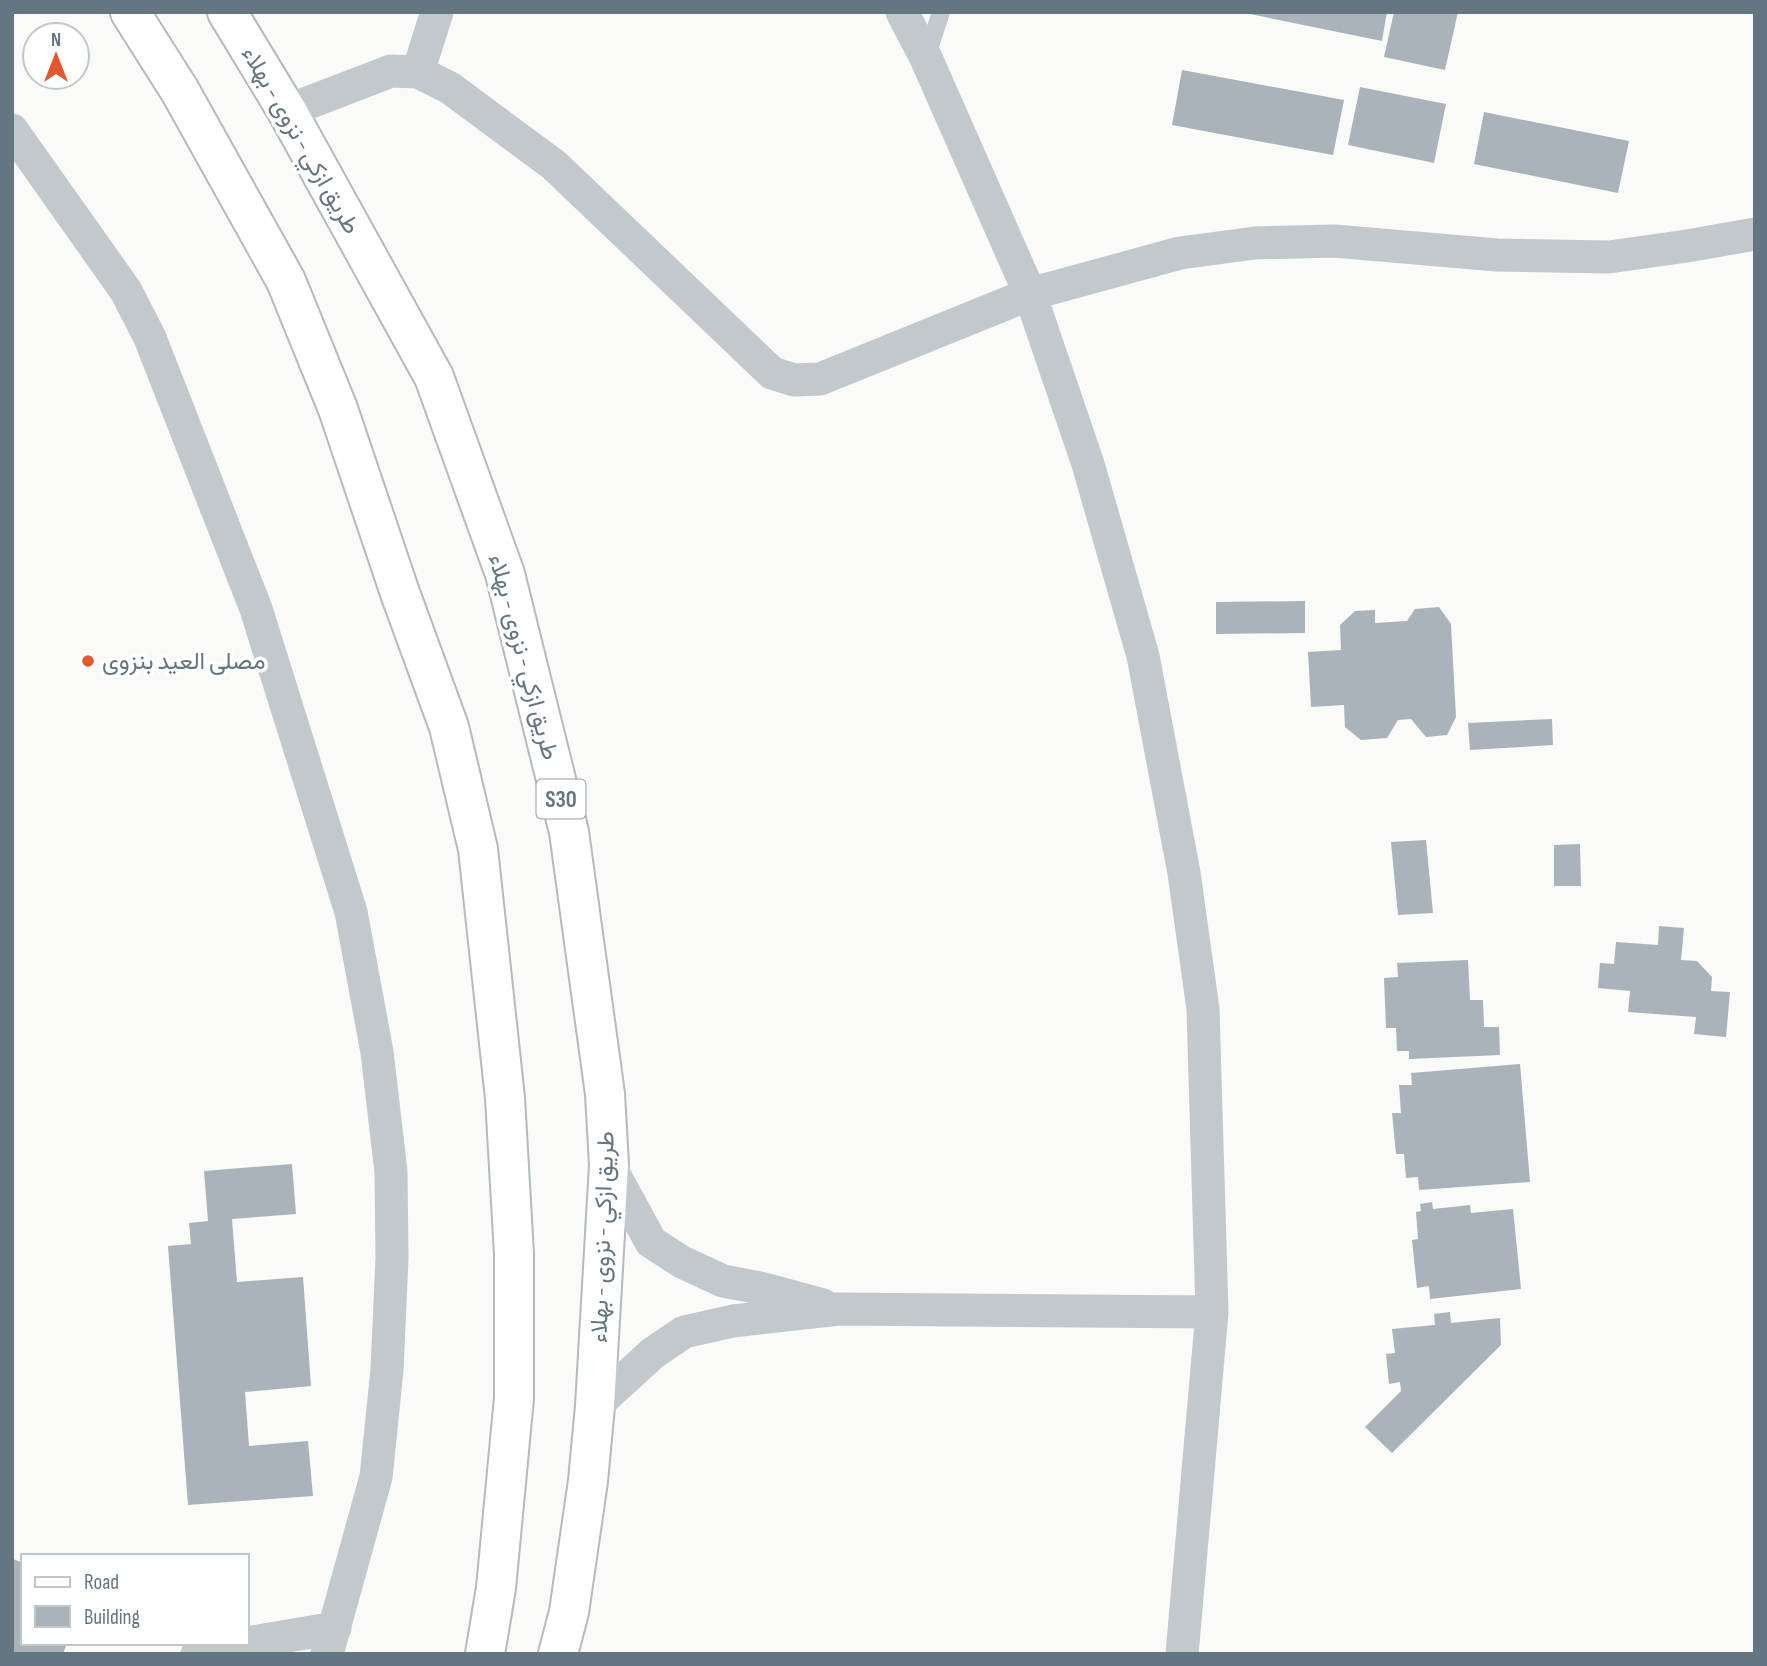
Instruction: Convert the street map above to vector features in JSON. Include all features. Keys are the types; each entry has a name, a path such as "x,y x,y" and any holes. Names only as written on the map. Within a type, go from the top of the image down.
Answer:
{"main road":[{"path":"130,12 180,91 286,281 338,409 400,593 449,727 478,849 504,1084 514,1254 514,1398 496,1588 485,1654"},
{"name":"طريق ازكي - نزوى - بهلاء","path":"227,12 287,111 434,377 505,574 569,832 604,1094 609,1165 588,1481 569,1612 558,1654"},
{"path":"471,1654 496,1588"}],"street":[{"path":"418,72 437,12"},
{"path":"902,12 926,58 1030,294 1088,464 1143,656 1184,873 1203,1009 1212,1312 1182,1654"},
{"path":"287,111 391,71 418,72 450,88 554,165 772,373 794,380 820,379 1030,294 1180,253 1255,243 1334,240 1496,255 1609,257 1755,234"},
{"path":"12,130 126,291 150,338 256,608 351,912 377,1052 391,1172 392,1258 387,1370 376,1477 331,1641 248,1643"},
{"path":"609,1165 652,1242 682,1262 723,1281 839,1309"},
{"path":"595,1406 653,1353 684,1332 733,1321 839,1309 1212,1312"},
{"path":"197,1654 237,1645"}],"lane":[{"path":"926,58 941,12"}],"building":[{"path":"1240,12 1387,12 1382,41"},
{"path":"1394,12 1458,12 1445,70 1384,57"},
{"path":"1182,70 1344,100 1333,155 1172,125"},
{"path":"1360,87 1446,104 1434,163 1348,145"},
{"path":"1484,112 1629,141 1618,193 1474,164"},
{"path":"1305,601 1305,633 1216,634 1216,602"},
{"path":"1439,607 1451,624 1456,717 1447,735 1426,737 1411,719 1398,720 1387,738 1361,740 1345,727 1344,705 1311,707 1308,652 1341,650 1340,625 1355,611 1375,610 1375,623 1407,621 1415,609"},
{"path":"1552,719 1553,745 1470,750 1468,723"},
{"path":"1426,840 1433,913 1398,915 1391,842"},
{"path":"1580,844 1581,886 1554,886 1554,845"},
{"path":"1659,926 1684,928 1681,960 1697,961 1712,977 1711,991 1730,992 1726,1037 1694,1034 1696,1017 1628,1012 1630,991 1598,988 1600,963 1614,964 1616,942 1658,945"},
{"path":"1468,960 1470,1000 1483,1000 1484,1027 1499,1027 1500,1055 1409,1059 1409,1051 1397,1051 1396,1028 1386,1028 1384,978 1398,977 1397,963"},
{"path":"1520,1064 1530,1182 1419,1190 1418,1177 1406,1178 1404,1154 1396,1154 1392,1113 1401,1113 1399,1085 1412,1085 1411,1073"},
{"path":"292,1164 296,1214 232,1219 237,1282 303,1277 311,1386 245,1392 249,1446 308,1441 313,1496 188,1505 168,1246 191,1244 189,1223 208,1221 204,1171"},
{"path":"1432,1202 1433,1209 1470,1205 1471,1213 1513,1209 1521,1289 1430,1299 1429,1286 1417,1288 1412,1240 1418,1239 1416,1212 1421,1211 1420,1204"},
{"path":"1450,1312 1451,1323 1500,1318 1501,1345 1392,1453 1365,1427 1401,1391 1400,1382 1389,1384 1386,1354 1395,1353 1392,1329 1435,1325 1434,1314"},
{"path":"13,1559 21,1562 21,1645 66,1645 63,1654 12,1654"}],"place":[{"name":"مصلى العيد بنزوى","path":"88,661"}]}
